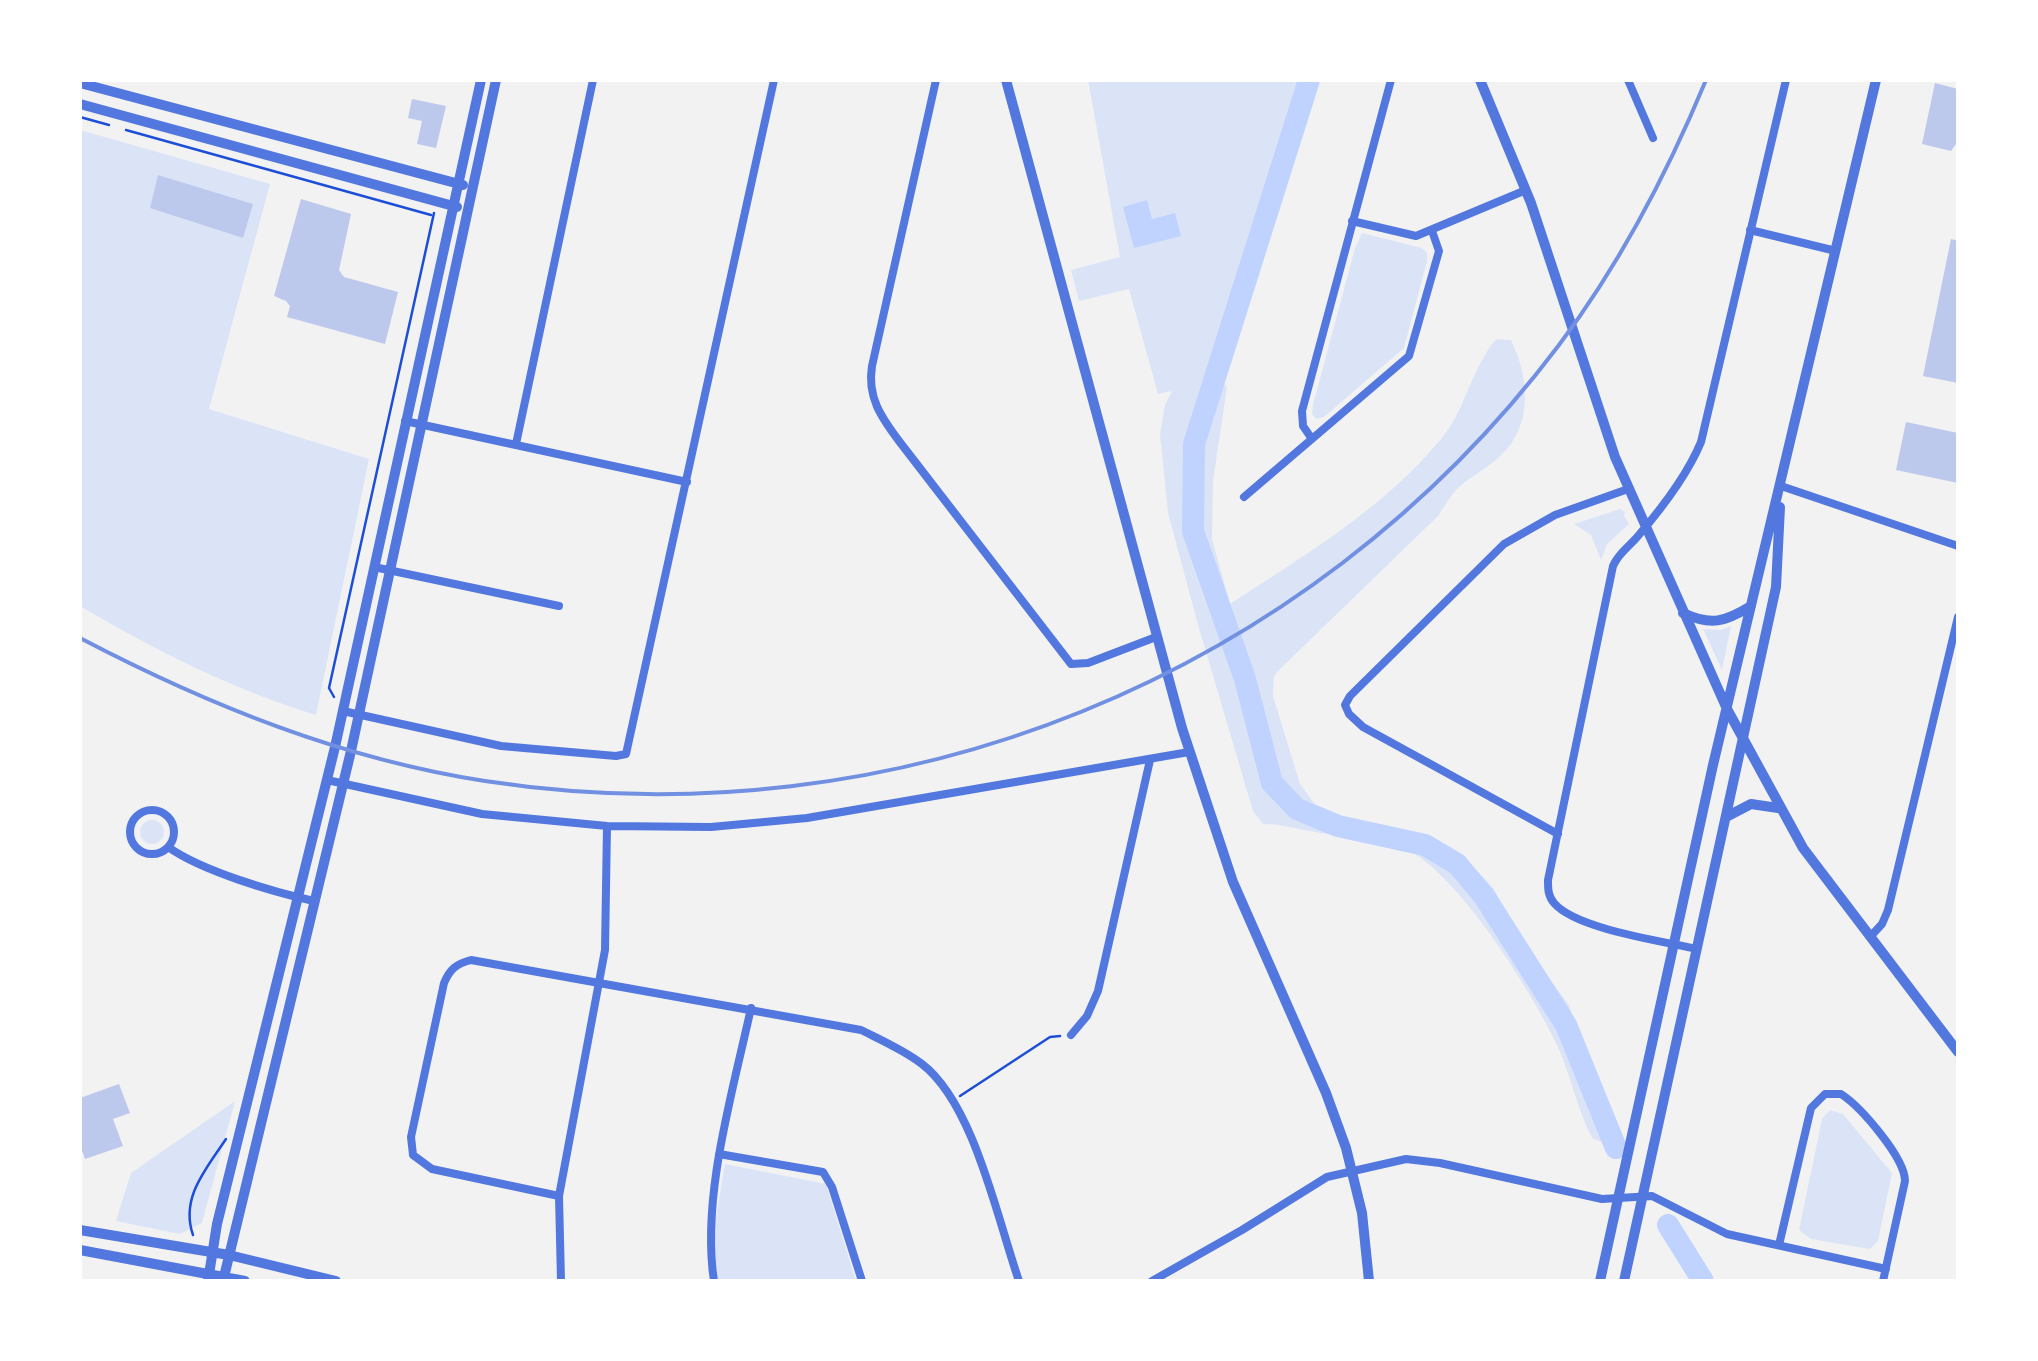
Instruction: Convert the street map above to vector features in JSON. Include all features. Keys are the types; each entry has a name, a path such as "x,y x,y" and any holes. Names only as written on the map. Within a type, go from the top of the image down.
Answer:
{"street":[{"path":"209,1278 343,711 482,80"},
{"path":"224,1279 343,784 496,80"},
{"path":"516,444 593,80"},
{"path":"343,711 501,746 626,754 774,80"},
{"path":"936,80 872,366 874,403 1071,664 1083,664 1156,637"},
{"path":"1006,80 1189,752 1233,882 1326,1093 1352,1169 1362,1213 1369,1281"},
{"path":"1312,439 1301,416 1391,80"},
{"path":"1480,80 1526,190 1601,421 1644,528 1727,709 1778,808 1809,856 1958,1052"},
{"path":"1628,80 1653,138"},
{"path":"1696,948 1608,930 1556,905 1548,886 1613,566 1688,467 1701,442 1786,80"},
{"path":"1600,1281 1727,709 1876,80"},
{"path":"80,82 473,188"},
{"path":"80,104 468,210"},
{"path":"1352,221 1412,236 1526,190"},
{"path":"1244,497 1410,356 1439,251 1432,230"},
{"path":"1750,230 1836,251"},
{"path":"406,422 687,482"},
{"path":"1782,486 1958,546"},
{"path":"1624,1281 1776,587 1782,486"},
{"path":"1558,834 1368,730 1352,719 1346,708 1350,696 1501,547 1555,515 1628,489"},
{"path":"374,566 559,606"},
{"path":"1682,612 1710,623 1726,620 1751,606"},
{"path":"1870,937 1888,910 1958,617"},
{"path":"327,780 482,814 607,826 711,826 808,818 1189,752"},
{"path":"1071,1035 1087,1016 1098,991 1150,760"},
{"path":"1725,818 1751,804 1778,808"},
{"path":"152,810 166,816 174,833 168,847 154,854 136,848 130,830 137,816 152,810"},
{"path":"561,1281 560,1196 605,950 607,826"},
{"path":"168,847 186,858 314,901"},
{"path":"560,1196 432,1169 413,1155 411,1137 444,984 448,972 458,964 471,960 861,1030 923,1064 955,1100 969,1129 1019,1281"},
{"path":"714,1281 711,1245 719,1154 751,1008"},
{"path":"1779,1245 1811,1108 1821,1096 1841,1094 1904,1166 1905,1181 1883,1281"},
{"path":"719,1154 823,1172 832,1187 862,1281"},
{"path":"1152,1281 1173,1276 1327,1177 1399,1159 1423,1160 1617,1199 1641,1196 1665,1200 1727,1234 1886,1269"},
{"path":"80,1230 230,1255 336,1281"},
{"path":"80,1250 209,1278 245,1281"}],"path":[{"path":"80,118 109,125"},
{"path":"122,129 433,216 329,688 333,695"},
{"path":"964,1093 1050,1037"},
{"path":"193,1236 188,1216 193,1193 228,1136"}],"shaded area":[{"path":"1088,80 1317,80 1219,379 1227,387 1213,481 1212,539 1230,604 1342,529 1394,487 1449,428 1496,339 1511,340 1522,369 1525,400 1519,430 1511,444 1456,490 1438,516 1279,670 1274,676 1273,696 1300,784 1317,807 1340,819 1408,833 1450,852 1493,888 1533,957 1569,1005 1609,1120 1610,1132 1601,1142 1592,1138 1557,1045 1530,995 1492,936 1426,862 1405,848 1372,838 1263,824 1253,811 1168,513 1160,434 1172,391 1158,394 1129,289 1079,301 1071,270 1120,257"},
{"path":"80,130 270,184 209,409 369,459 316,715 195,668 80,606"},
{"path":"1362,233 1422,248 1427,261 1404,348 1324,417 1316,419 1313,405"},
{"path":"1620,509 1629,524 1607,544 1601,560 1591,535 1574,524"},
{"path":"1731,626 1722,670 1703,629"},
{"path":"152,820 164,832 152,844 140,832"},
{"path":"235,1101 202,1223 180,1234 116,1221 131,1173"},
{"path":"1830,1110 1843,1114 1892,1173 1878,1241 1870,1249 1811,1239 1799,1230 1822,1119"},
{"path":"725,1164 826,1184 856,1281 714,1281 711,1245"}],"water":[{"path":"1147,200 1152,219 1175,213 1181,236 1134,248 1123,207"}],"building":[{"path":"1935,83 1958,89 1958,141 1951,151 1922,144"},
{"path":"412,99 446,106 436,148 417,144 422,121 408,118"},
{"path":"158,175 253,204 243,238 150,208"},
{"path":"301,199 351,214 339,270 344,277 398,292 385,344 287,317 290,306 274,296"},
{"path":"1951,239 1958,241 1958,383 1923,376"},
{"path":"1906,422 1958,433 1958,483 1896,470"},
{"path":"119,1084 130,1113 113,1119 123,1146 85,1159 80,1145 80,1098"}],"waterway":[{"path":"1309,80 1194,444 1193,531 1245,679 1272,783 1297,809 1338,826 1425,845 1457,864 1484,896 1566,1025 1616,1148"},
{"path":"1668,1225 1703,1281"}],"railway":[{"path":"80,638 227,707 379,759 485,781 639,794 791,786 939,759 1082,712 1217,646 1343,562 1458,462 1559,345 1602,283 1658,184 1706,80"}]}
